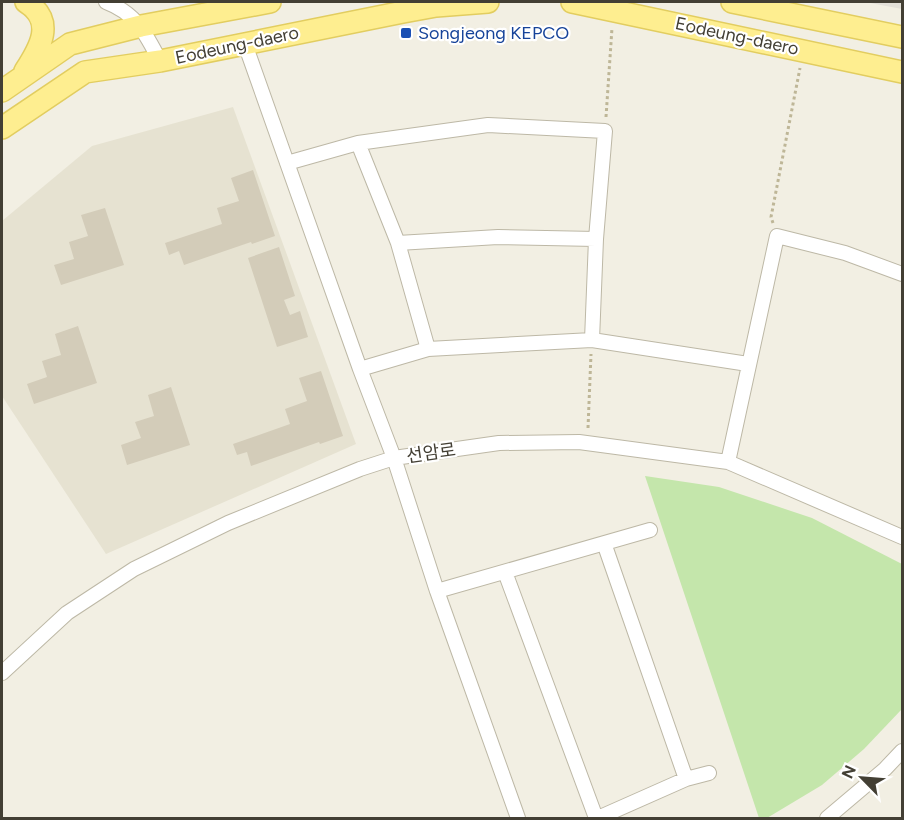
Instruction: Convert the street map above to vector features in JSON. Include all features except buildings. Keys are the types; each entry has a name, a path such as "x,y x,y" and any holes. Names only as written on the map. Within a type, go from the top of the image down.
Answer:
{"main road":[{"path":"21,77 38,50 43,30 37,12 26,2"},
{"name":"Eodeung-daero","path":"2,91 70,44 141,26 270,2"},
{"name":"Eodeung-daero","path":"2,128 86,72 160,61 436,6 488,2"},
{"name":"Eodeung-daero","path":"572,2 903,72"},
{"name":"Eodeung-daero","path":"732,2 759,4 903,36"}],"street":[{"path":"106,2 122,8 141,26 160,61"},
{"path":"245,44 360,369 394,458 437,591 518,819"},
{"path":"287,163 358,143 488,125 604,131 592,340"},
{"path":"358,143 398,243 428,348"},
{"path":"728,462 777,236 845,253 903,274"},
{"path":"398,243 498,237 596,239"},
{"path":"360,369 428,348 592,340 748,364"},
{"name":"선암로","path":"2,673 67,613 134,569 228,523 360,469 394,458 499,443 587,443 728,462 903,537"},
{"path":"437,591 650,530"},
{"path":"604,543 686,779"},
{"path":"505,572 597,819 686,779 709,773"},
{"path":"827,819 903,752"}],"path":[{"path":"604,131 613,10"},
{"path":"777,236 771,218 804,51"},
{"path":"587,443 592,340"}],"shaded area":[{"path":"865,2 902,2 902,9"},
{"path":"233,107 356,444 106,554 2,396 2,221 92,146"}],"green space":[{"path":"645,476 719,487 812,518 902,564 902,709 864,749 822,785 767,818 759,818"}],"place":[{"name":"Songjeong KEPCO","path":"406,33"}]}
